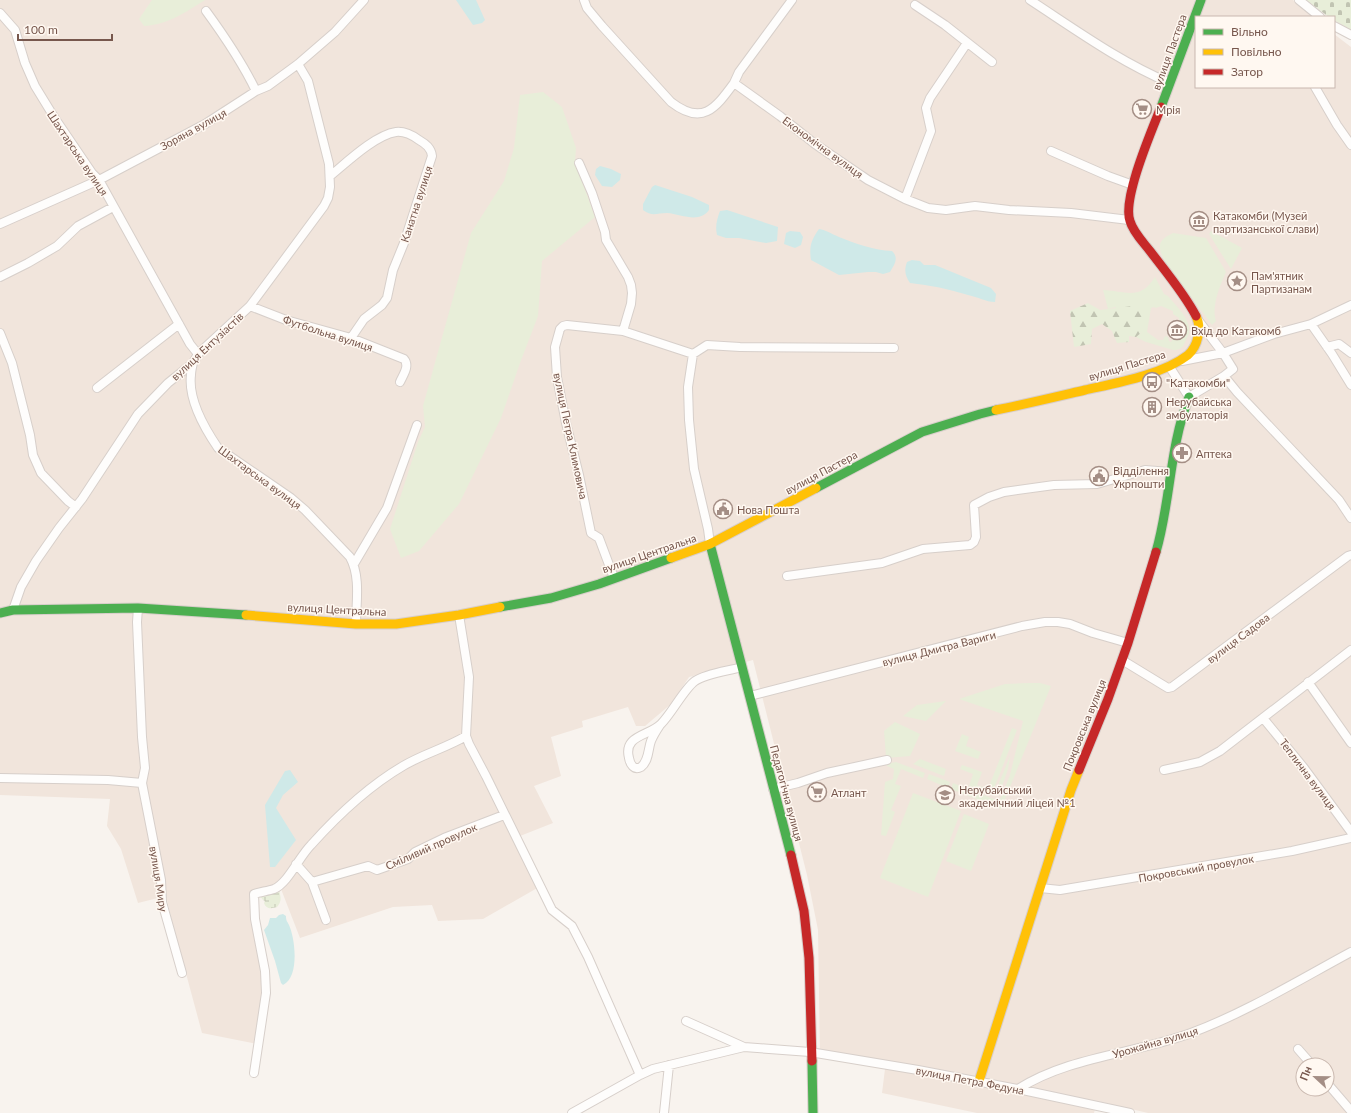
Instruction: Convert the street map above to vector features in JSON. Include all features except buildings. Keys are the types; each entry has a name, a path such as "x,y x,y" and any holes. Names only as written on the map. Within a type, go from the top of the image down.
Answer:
{"street":[{"name":"Зоряна вулиця","path":"0,224 99,180 205,124 256,91 268,86 298,64 335,32 364,0"},
{"path":"584,0 587,8 602,26 671,102 681,110 694,114 709,110 717,105 734,83 739,72 792,0"},
{"path":"1030,0 1113,54 1151,75 1170,83"},
{"name":"вулиця Пастера","path":"1195,16 1201,0"},
{"path":"1299,0 1319,16"},
{"path":"915,5 945,25 992,62"},
{"path":"206,11 228,41 256,91"},
{"name":"Шахтарська вулиця","path":"0,12 15,30 25,63 35,86 92,173 99,180 190,344 198,354"},
{"name":"вулиця Пастера","path":"1129,220 1129,204 1138,166 1195,16"},
{"path":"1335,27 1351,35"},
{"path":"905,199 931,131 926,108 930,98 967,42"},
{"name":"вулиця Ентузіастів","path":"13,610 21,587 32,567 59,528 76,507 138,414 168,383 193,363 198,354 250,306 324,206 330,187 330,164 308,81 298,64"},
{"name":"Економічна вулиця","path":"734,83 840,162 868,180 905,199 928,208 946,210 975,206 1009,210 1071,213 1129,220"},
{"path":"1316,88 1337,125 1351,145"},
{"name":"Канатна вулиця","path":"330,176 358,153 380,138 392,133 404,132 410,134 428,146 431,151 432,156 404,243 393,270 387,298 382,305 364,319 351,338"},
{"path":"1051,151 1108,176 1133,185"},
{"path":"579,163 596,204 606,240 628,277 631,285 632,298 623,331"},
{"path":"0,277 57,246 78,226 113,207"},
{"path":"1129,220 1135,232 1178,288 1196,314 1198,320 1223,353 1233,369 1189,397 1173,364 1223,353 1274,334 1311,324 1351,305"},
{"name":"Футбольна вулиця","path":"250,306 286,320 351,338 404,359 407,362 407,365 400,382"},
{"name":"вулиця Пастера","path":"710,544 922,432 980,414 1118,383 1173,364 1189,354 1194,348 1199,335 1198,320"},
{"path":"97,388 179,324"},
{"path":"1311,324 1351,385"},
{"name":"вулиця Петра Климовича","path":"614,578 600,538 591,534 580,475 566,423 558,385 555,347 560,329 567,325 623,331 693,354"},
{"path":"0,333 12,362 30,435 33,455 41,473 68,502 76,507"},
{"path":"1327,347 1339,344 1351,353"},
{"path":"710,544 694,469 689,420 688,387 693,354 707,345 894,348"},
{"name":"Шахтарська вулиця","path":"193,363 190,376 196,408 218,448 248,467 291,498 350,557 354,564 357,581 356,624"},
{"path":"1224,376 1237,392 1339,500 1351,518"},
{"name":"Покровська вулиця","path":"979,1081 1071,790 1108,699 1128,643 1162,531 1170,472 1183,411 1189,397"},
{"path":"354,564 388,508 417,425"},
{"path":"787,576 882,563 923,549 970,545 974,542 976,537 974,505 1004,492 1054,485 1097,484 1144,470 1170,472"},
{"name":"вулиця Центральна","path":"0,613 13,610 138,608 356,624 396,624 459,615 551,598 614,578 710,544"},
{"name":"Педагогічна вулиця","path":"710,544 798,880 804,911 808,958 813,1113"},
{"name":"вулиця Садова","path":"1122,660 1168,688 1172,687 1351,555"},
{"name":"вулиця Миру","path":"138,608 137,622 142,737 146,768 142,783 161,880 162,902 182,973"},
{"path":"459,615 469,677 466,736 469,744 552,910 572,926 588,957 640,1075"},
{"name":"вулиця Дмитра Вариги","path":"750,696 1022,626 1046,622 1070,624 1093,633 1128,643"},
{"path":"1164,770 1187,766 1210,758 1351,650"},
{"path":"660,725 631,742 628,753 632,766 640,768 644,764 655,732 671,713 691,684 703,677 742,667"},
{"path":"1308,682 1351,743"},
{"name":"Теплична вулиця","path":"1263,718 1304,768 1351,832"},
{"path":"254,1074 266,993 265,971 255,919 254,894 276,888 286,880 301,856 310,845 350,806 383,779 404,765 466,736"},
{"path":"773,788 798,783 827,773 887,760"},
{"path":"0,778 108,780 142,783"},
{"name":"Сміливий провулок","path":"312,882 368,866 377,870 408,859 415,852 444,838 504,815"},
{"name":"Покровський провулок","path":"1040,888 1060,890 1292,851 1351,838"},
{"path":"296,864 312,882 326,920"},
{"name":"Урожайна вулиця","path":"1018,1089 1067,1066 1190,1033 1272,996 1351,952"},
{"path":"686,1021 744,1047"},
{"path":"572,1113 640,1075 653,1070 744,1047"},
{"name":"вулиця Петра Федуна","path":"744,1047 810,1052 918,1070 979,1081 1130,1113"},
{"path":"1298,1049 1305,1057"},
{"path":"664,1113 669,1065"},
{"path":"1335,1092 1351,1111"}],"shaded area":[{"path":"0,0 1293,0 1312,16 1195,16 1195,88 1335,88 1335,35 1351,47 1351,1113 1148,1113 1097,1101 1094,1113 977,1113 882,1093 885,1069 820,1054 818,930 807,875 753,660 689,677 671,704 645,726 636,726 628,707 582,721 583,727 551,737 561,776 534,786 553,823 515,838 539,887 483,919 438,921 432,905 393,907 300,938 281,889 251,897 264,992 257,1044 202,1033 166,896 138,903 121,849 107,826 110,799 0,795"}],"green space":[{"path":"152,0 205,0 183,13 161,23 144,26 139,19"},
{"path":"1306,0 1351,0 1351,30 1335,21 1335,16 1328,16"},
{"path":"543,92 562,107 576,148 575,162 595,217 542,261 538,316 501,418 459,504 419,551 401,558 390,529 418,442 425,427 423,406 471,233 504,181 514,148 520,95"},
{"path":"1211,231 1242,248 1231,269 1209,234"},
{"path":"1173,233 1206,238 1226,272 1215,303 1216,321 1212,325 1165,262 1160,245 1167,236"},
{"path":"1155,277 1164,294 1168,296 1186,318 1189,334 1183,346 1179,349 1173,350 1146,342 1136,337 1142,332 1115,307 1108,309 1103,290 1132,293 1144,289","holes":["1161,306 1173,311 1173,314 1179,318 1179,322 1176,322 1175,325 1178,326 1177,334 1173,334 1173,339 1171,342 1169,341 1168,337 1165,336 1163,340 1158,340 1147,332 1151,308"]},
{"path":"1088,303 1100,310 1133,306 1143,310 1144,317 1142,332 1136,337 1129,336 1129,342 1117,343 1112,331 1102,324 1092,329 1091,344 1074,347 1070,311"},
{"path":"1040,683 1051,686 1001,809 997,807 1010,775 1023,721 959,699 1005,684"},
{"path":"946,701 926,721 903,716 917,705"},
{"path":"895,722 920,734 910,756 886,758 884,731"},
{"path":"1012,728 1017,730 993,791 987,793 969,786 973,774 960,769 962,765 982,772 977,785 988,789"},
{"path":"962,734 969,737 966,746 981,752 978,759 955,751"},
{"path":"1010,756 1008,769 999,795 995,793"},
{"path":"920,759 946,769 944,776 913,764"},
{"path":"896,762 925,773 923,778 901,769 895,784 901,786 891,810 895,812 886,836 881,835 885,782 893,779 894,769 886,764"},
{"path":"929,774 950,782 948,788 927,779"},
{"path":"953,783 996,800 994,806 951,789"},
{"path":"913,793 961,811 928,897 880,878"},
{"path":"964,814 989,824 971,871 946,861"},
{"path":"279,890 281,899 280,903 277,907 267,907 264,903 265,901 260,896"}],"water":[{"path":"456,0 476,0 485,20 482,23 473,25"},
{"path":"600,166 621,174 620,180 612,187 602,186 595,175 596,169"},
{"path":"655,185 692,197 709,205 709,210 700,217 690,217 667,213 652,214 646,212 643,210 643,204 652,187"},
{"path":"727,210 778,227 777,241 766,243 739,238 726,238 717,235 716,229 720,211"},
{"path":"819,229 827,231 845,240 865,246 892,251 896,259 895,264 890,272 883,274 868,272 839,275 811,260 811,244"},
{"path":"790,231 800,232 803,237 801,245 795,248 784,244 786,233"},
{"path":"912,260 920,261 924,265 935,265 991,288 996,294 995,302 947,289 910,283 905,270 907,262"},
{"path":"290,770 298,782 283,795 276,808 296,840 275,867 270,867 265,805 285,771"},
{"path":"283,914 286,916 286,920 291,931 295,957 292,974 288,981 283,985 281,983 264,930 268,925 270,918 276,918"}],"traffic: fast":[{"path":"1195,16 1201,0"},
{"path":"1161,107 1195,16"},
{"path":"1156,552 1165,513 1182,416 1189,397"},
{"path":"816,488 922,432 996,410"},
{"path":"710,544 791,855"},
{"path":"500,607 551,598 599,584 671,558"},
{"path":"0,613 13,610 138,608 246,615"},
{"path":"812,1061 813,1113"}],"traffic: slow":[{"path":"996,410 1124,381 1165,368 1188,355 1197,342 1199,326 1196,316"},
{"path":"671,558 710,544 816,488"},
{"path":"246,615 356,624 396,624 459,615 500,607"},
{"path":"979,1081 1071,790 1079,770"}],"traffic: jam":[{"path":"1161,107 1145,147 1134,181 1130,197 1130,221 1136,233 1180,291 1196,316"},
{"path":"1079,770 1108,699 1128,643 1156,552"},
{"path":"791,855 804,911 809,958 812,1061"}],"place":[{"name":"Мрія","path":"1142,109"},
{"name":"Катакомби (Музей партизанської слави)","path":"1199,221"},
{"name":"Пам'ятник Партизанам","path":"1237,281"},
{"name":"Вхід до Катакомб","path":"1177,330"},
{"name":"\"Катакомби\"","path":"1152,382"},
{"name":"Нерубайська амбулаторія","path":"1152,407"},
{"name":"Аптека","path":"1182,453"},
{"name":"Відділення Укрпошти","path":"1099,476"},
{"name":"Нова Пошта","path":"723,509"},
{"name":"Атлант","path":"817,792"},
{"name":"Нерубайський академічний ліцей №1","path":"945,795"}]}
